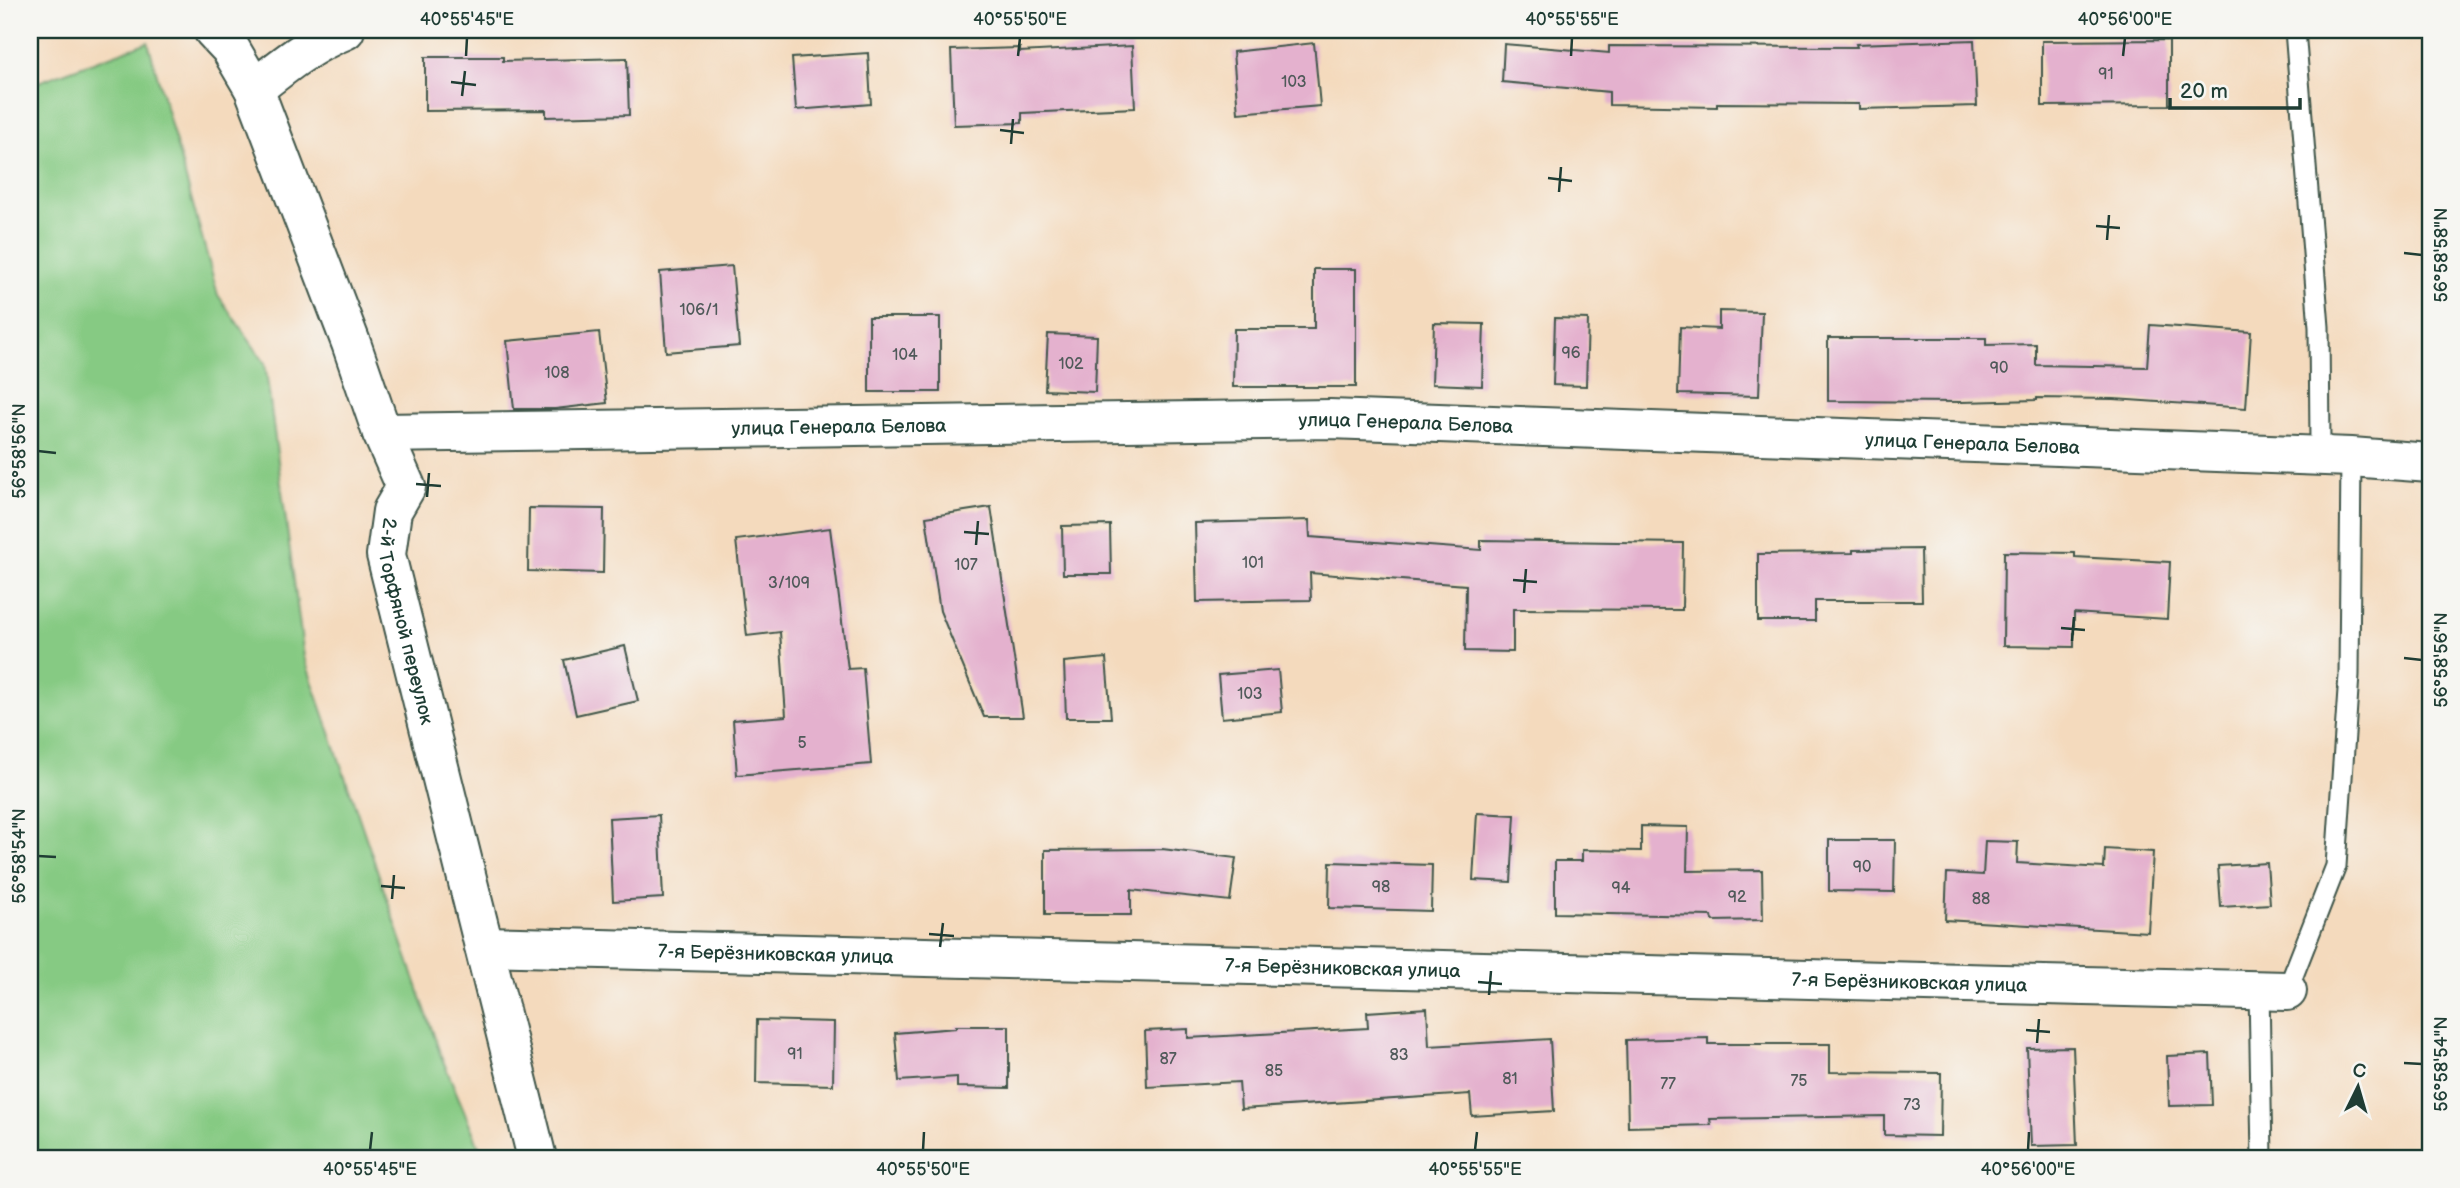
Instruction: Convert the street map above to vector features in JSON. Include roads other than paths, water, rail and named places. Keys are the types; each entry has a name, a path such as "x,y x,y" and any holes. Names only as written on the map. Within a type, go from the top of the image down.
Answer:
{"street":[{"name":"2-й Торфяной переулок","path":"213,30 230,48 254,89 351,343 382,433 407,487 392,511 386,555 537,1158"},
{"path":"254,89 297,54 324,38 345,30"},
{"name":"улица Генерала Белова","path":"382,433 1330,419 2351,457 2430,463"},
{"name":"7-я Берёзниковская улица","path":"484,946 2273,991"}],"lane":[{"path":"2262,1158 2273,991 2336,866 2349,675 2351,457 2320,443 2319,327 2295,30"}]}
